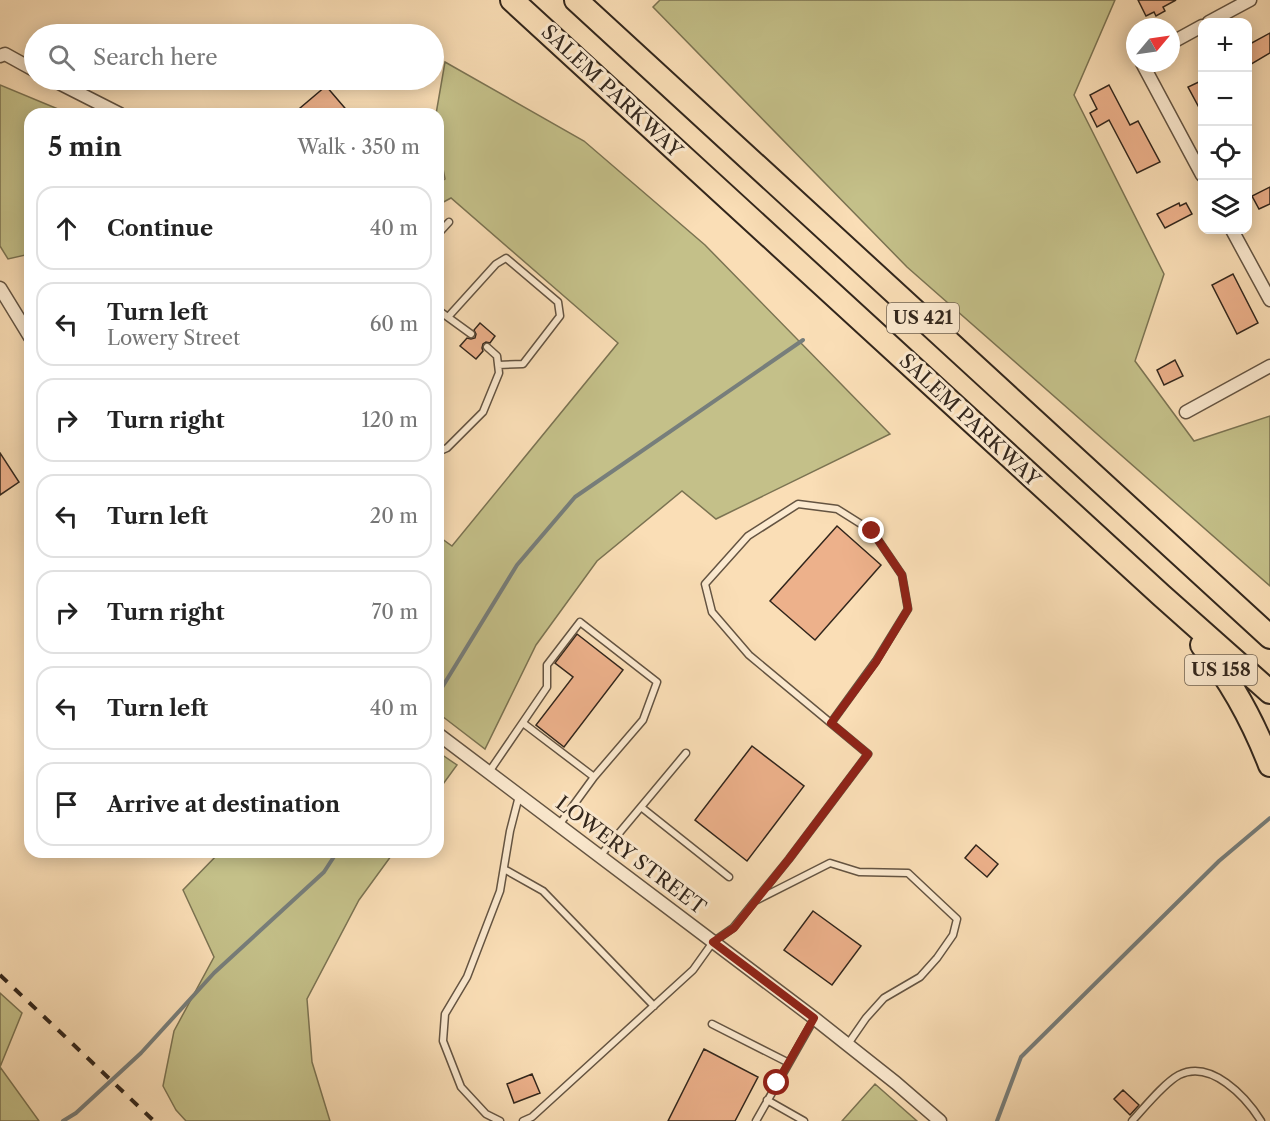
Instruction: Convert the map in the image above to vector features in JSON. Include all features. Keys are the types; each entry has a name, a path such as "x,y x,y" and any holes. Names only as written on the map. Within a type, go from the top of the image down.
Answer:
{"highway":[{"name":"SALEM PARKWAY","path":"512,0 1161,595 1270,692"},
{"name":"US 421","path":"576,0 1270,637"},
{"name":"US 158","path":"1161,595 1232,685 1254,727 1270,765"}],"street":[{"path":"1216,18 1250,0"},
{"path":"1180,38 1198,29"},
{"path":"0,56 5,54 24,64"},
{"path":"1147,72 1198,166"},
{"path":"73,90 108,108"},
{"path":"1234,234 1270,300"},
{"path":"0,288 24,327"},
{"path":"1186,412 1270,366"},
{"name":"LOWERY STREET","path":"444,739 848,1044 940,1121"}],"lane":[{"path":"444,227 449,222"},
{"path":"448,317 496,264 506,258 558,302 560,316 523,364 498,365"},
{"path":"444,314 471,334"},
{"path":"444,449 483,412 499,373 497,356 487,347"},
{"path":"523,1121 532,1117 693,970 713,942 734,928 868,754 749,655 712,612 705,584 748,536 798,504 837,508 872,531 902,575 908,609 876,662 831,723"},
{"path":"489,773 547,687 547,665 580,622 657,682 643,720 594,777 559,825"},
{"path":"523,723 594,777"},
{"path":"600,856 686,753"},
{"path":"500,1121 486,1114 461,1087 443,1041 446,1014 467,977 500,891 510,831 520,796"},
{"path":"641,807 729,877"},
{"path":"755,901 830,863 859,872 908,873 957,919 953,935 937,958 920,977 884,998 866,1018 848,1044"},
{"path":"504,869 543,891 654,1006"},
{"path":"756,1121 814,1018"},
{"path":"712,1024 789,1063"},
{"path":"1132,1121 1168,1083 1189,1072 1214,1076 1227,1083 1238,1092 1262,1121"},
{"path":"767,1100 804,1121"}],"shaded area":[{"path":"660,0 1115,0 1074,95 1164,274 1135,361 1194,441 1270,416 1270,586 907,267 653,7"},
{"path":"445,62 584,141 705,245 890,434 716,519 682,491 597,561 536,645 485,749 444,718 444,540 452,546 618,343 451,198 444,202 444,108 437,108 440,90 444,90"},
{"path":"0,85 56,108 24,108 24,255 8,259 0,246"},
{"path":"444,756 457,765 444,783"},
{"path":"214,858 390,858 359,900 307,999 312,1062 330,1121 186,1121 176,1110 163,1086 174,1031 214,957 183,890"},
{"path":"0,993 22,1013 0,1067"},
{"path":"0,1067 39,1121 0,1121"},
{"path":"875,1084 917,1121 842,1121"}],"building":[{"path":"1138,0 1176,0 1163,7 1165,11 1156,16 1154,12 1146,16"},
{"path":"1270,33 1270,53 1252,64 1252,43"},
{"path":"1198,82 1198,106 1188,87"},
{"path":"1109,85 1130,125 1138,121 1160,162 1137,173 1109,120 1097,127 1090,113 1097,109 1090,95"},
{"path":"321,90 329,90 345,108 300,108"},
{"path":"1270,187 1270,204 1259,209 1252,196"},
{"path":"1179,203 1180,206 1186,203 1192,214 1165,228 1157,214"},
{"path":"1233,274 1258,323 1237,334 1212,285"},
{"path":"480,323 495,336 490,343 483,344 483,351 476,359 460,346 467,338 475,338 474,330"},
{"path":"1175,360 1183,376 1164,385 1157,370"},
{"path":"0,453 19,482 0,495"},
{"path":"837,526 881,565 815,640 770,601"},
{"path":"577,634 623,670 564,747 536,725 573,677 555,663"},
{"path":"752,746 804,786 747,861 695,820"},
{"path":"976,845 998,864 987,877 965,858"},
{"path":"813,911 861,946 832,985 784,950"},
{"path":"704,1049 758,1077 735,1121 668,1121"},
{"path":"532,1074 540,1093 514,1103 507,1084"},
{"path":"1123,1090 1139,1105 1130,1115 1114,1099"}],"waterway":[{"path":"444,684 517,565 575,497 803,340"},
{"path":"997,1121 1021,1057 1219,861 1270,818"},
{"path":"63,1121 76,1113 141,1053 214,973 324,872 333,858"}],"railway":[{"path":"0,975 154,1121"}],"route":[{"path":"777,1083 814,1018 713,942 734,928 868,754 831,723 876,662 908,609 902,575 872,531"}]}
